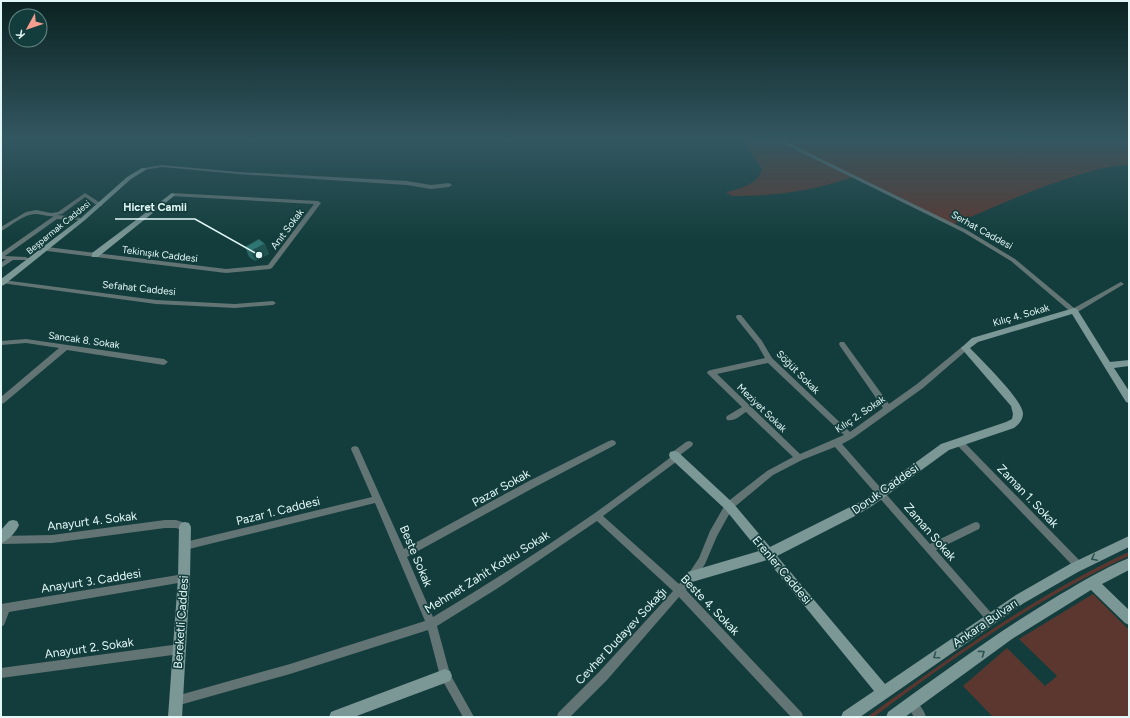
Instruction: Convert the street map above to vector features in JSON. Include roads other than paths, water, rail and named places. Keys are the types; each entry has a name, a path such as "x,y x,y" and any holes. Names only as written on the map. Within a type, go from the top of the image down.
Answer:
{"street":[{"name":"Beşparmak Caddesi","path":"2,282 47,249 100,205 129,178 138,173"},
{"path":"235,173 406,183 431,187 449,185"},
{"name":"Serhat Caddesi","path":"845,173 965,231 1013,260 1074,311 1129,399"},
{"path":"1,257 86,195 100,205"},
{"path":"95,255 172,195"},
{"name":"Anıt Sokak","path":"172,195 318,203 270,267"},
{"path":"1,229 28,213 36,212 78,219"},
{"name":"Tekinışık Caddesi","path":"47,249 234,271 270,267"},
{"path":"1,257 26,259"},
{"path":"1,266 12,258"},
{"name":"Sefahat Caddesi","path":"2,282 156,302 235,306 273,303"},
{"path":"1074,311 1121,284"},
{"name":"Kılıç 4. Sokak","path":"975,340 1074,311"},
{"name":"Söğüt Sokak","path":"739,317 760,343 769,360 850,436"},
{"name":"Kılıç 2. Sokak","path":"729,506 770,474 799,458 850,436 920,386 975,340"},
{"name":"Sancak 8. Sokak","path":"1,343 26,341 64,348 99,351 164,362"},
{"path":"842,344 888,409"},
{"path":"1,401 64,348"},
{"name":"Doruk Caddesi","path":"692,576 769,554 853,512 881,494 945,447 1010,426 1016,421 1018,414 1015,404 965,348"},
{"name":"Meziyet Sokak","path":"769,360 712,373 799,458"},
{"path":"1109,365 1129,363"},
{"path":"730,418 747,408"},
{"name":"Zaman 1. Sokak","path":"959,442 1079,566"},
{"name":"Pazar Sokak","path":"402,555 532,484 612,443"},
{"name":"Zaman Sokak","path":"836,443 990,618"},
{"name":"Mehmet Zahit Kotku Sokak","path":"176,701 290,669 431,624 495,585 597,516 689,444"},
{"name":"Beste Sokak","path":"355,449 431,624 445,676 469,717"},
{"name":"Erenler Caddesi","path":"675,456 729,506 883,692"},
{"name":"Pazar 1. Caddesi","path":"185,546 377,499"},
{"name":"Cevher Dudayev Sokağı","path":"562,717 603,676 692,576 702,561 713,534 729,506"},
{"name":"Beste 4. Sokak","path":"597,516 680,591 798,717"},
{"name":"Anayurt 4. Sokak","path":"1,539 57,539 165,524 176,524 185,527"},
{"path":"1,539 13,525"},
{"path":"929,549 976,526"},
{"name":"Bereketli Caddesi","path":"175,717 184,578 185,527"},
{"name":"Ankara Bulvarı","path":"848,717 990,618 1031,592 1129,541"},
{"path":"893,717 1007,635 1092,583 1129,564"},
{"name":"Anayurt 3. Caddesi","path":"4,608 184,578"},
{"path":"1092,583 1129,619"},
{"path":"1,622 4,608"},
{"name":"Anayurt 2. Sokak","path":"1,673 180,649"},
{"path":"336,717 445,676"},
{"path":"911,704 921,717"}],"place":[{"name":"Hicret Camii","path":"259,255"}]}
